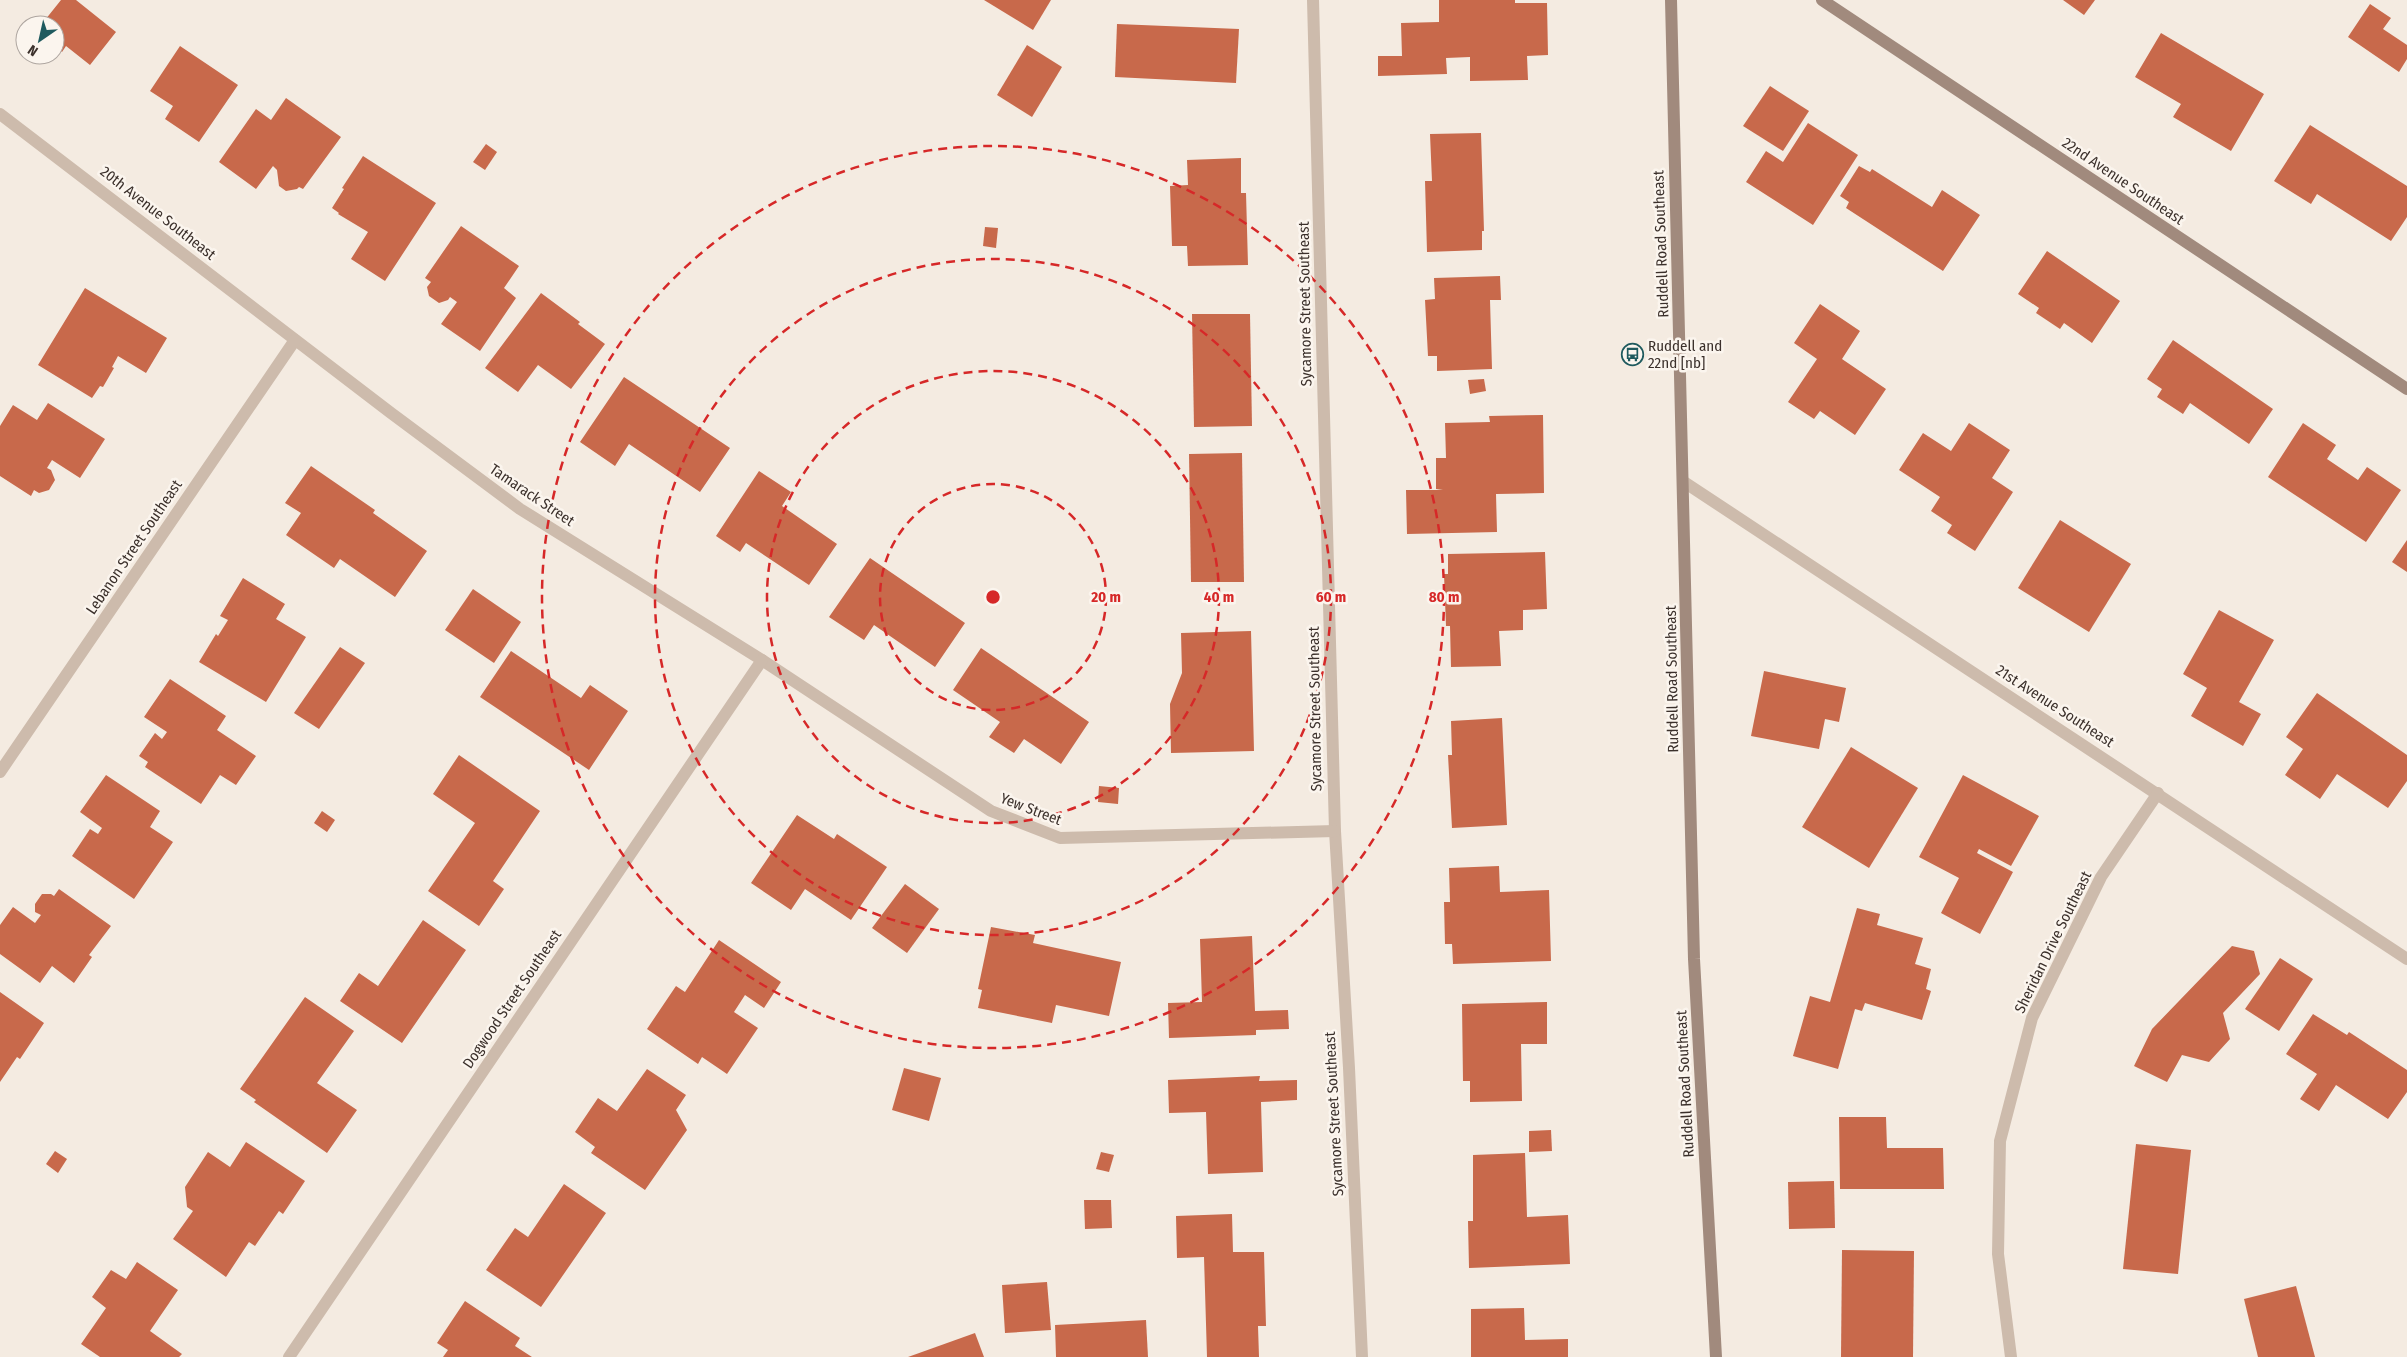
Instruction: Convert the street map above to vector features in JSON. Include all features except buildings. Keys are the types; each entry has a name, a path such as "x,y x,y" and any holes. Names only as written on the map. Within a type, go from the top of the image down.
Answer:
{"main road":[{"name":"Ruddell Road Southeast","path":"1671,0 1694,959 1716,1357"},
{"name":"22nd Avenue Southeast","path":"1822,0 2407,389"}],"street":[{"name":"Sycamore Street Southeast","path":"1314,0 1335,831 1362,1357"},
{"name":"20th Avenue Southeast","path":"0,114 295,340"},
{"name":"Tamarack Street","path":"295,340 520,509 762,660"},
{"name":"Lebanon Street Southeast","path":"0,772 295,340"},
{"name":"21st Avenue Southeast","path":"1684,482 2407,959"},
{"name":"Yew Street","path":"762,660 991,811 1060,838 1335,831"},
{"name":"Dogwood Street Southeast","path":"289,1357 762,660"},
{"name":"Sheridan Drive Southeast","path":"2011,1357 1998,1254 2000,1141 2032,1018 2101,877 2158,793"}],"place":[{"name":"Ruddell and 22nd [nb]","path":"1632,355"}]}
